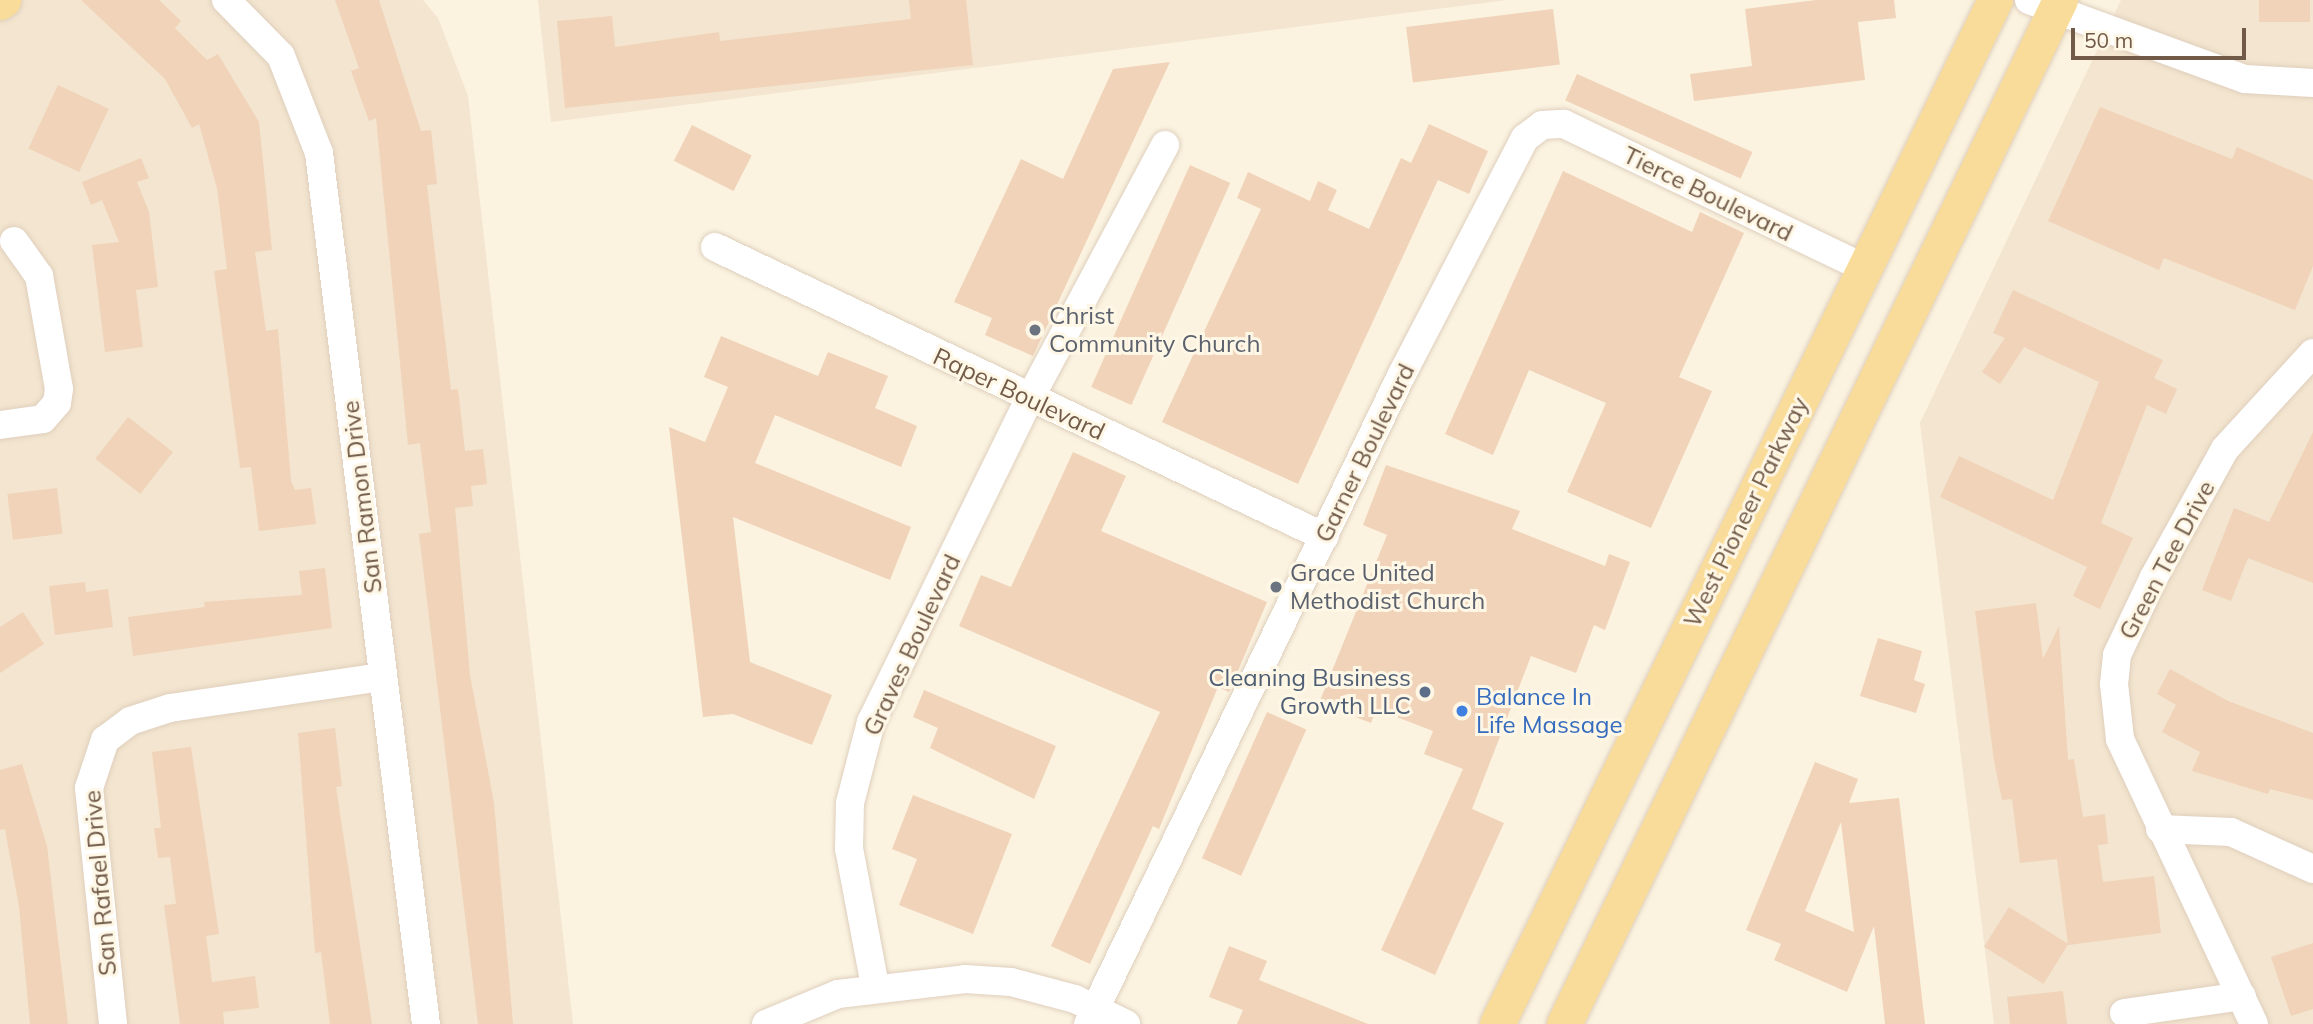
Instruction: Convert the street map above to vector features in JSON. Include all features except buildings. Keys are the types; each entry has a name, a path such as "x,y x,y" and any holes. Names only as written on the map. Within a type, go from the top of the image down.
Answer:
{"main road":[{"name":"West Pioneer Parkway","path":"1497,1024 1995,0"},
{"path":"1564,1024 2048,4"}],"street":[{"name":"San Ramon Drive","path":"226,0 281,56 319,153 426,1024"},
{"path":"2048,4 2245,79 2313,83"},
{"name":"Tierce Boulevard","path":"1551,124 1564,124 1865,268"},
{"name":"Garner Boulevard","path":"1091,1016 1325,537 1525,138 1551,124"},
{"name":"Graves Boulevard","path":"874,986 849,849 850,803 868,734 1029,400 1165,145"},
{"path":"0,425 43,419 57,403 59,389 39,276 14,241"},
{"name":"Raper Boulevard","path":"715,247 1029,400 1325,537"},
{"name":"Green Tee Drive","path":"2254,1024 2120,739 2117,655 2225,449 2313,353"},
{"name":"San Rafael Drive","path":"113,1024 89,788 105,740 130,721 170,708 383,677"},
{"path":"2160,829 2231,832 2313,869"},
{"path":"766,1024 838,994 874,986 1011,982 1091,1016 1126,1024"},
{"path":"2124,1013 2242,996"}],"shaded area":[{"path":"18,0 423,0 438,18 468,96 573,1024 0,1024 0,15"},
{"path":"538,0 1507,0 551,122"},
{"path":"2121,0 2313,0 2313,1024 1994,1024 1920,423"}],"place":[{"name":"Christ Community Church","path":"1035,330"},
{"name":"Grace United Methodist Church","path":"1276,587"},
{"name":"Cleaning Business Growth LLC","path":"1425,692"},
{"name":"Balance In Life Massage","path":"1462,711"}]}
